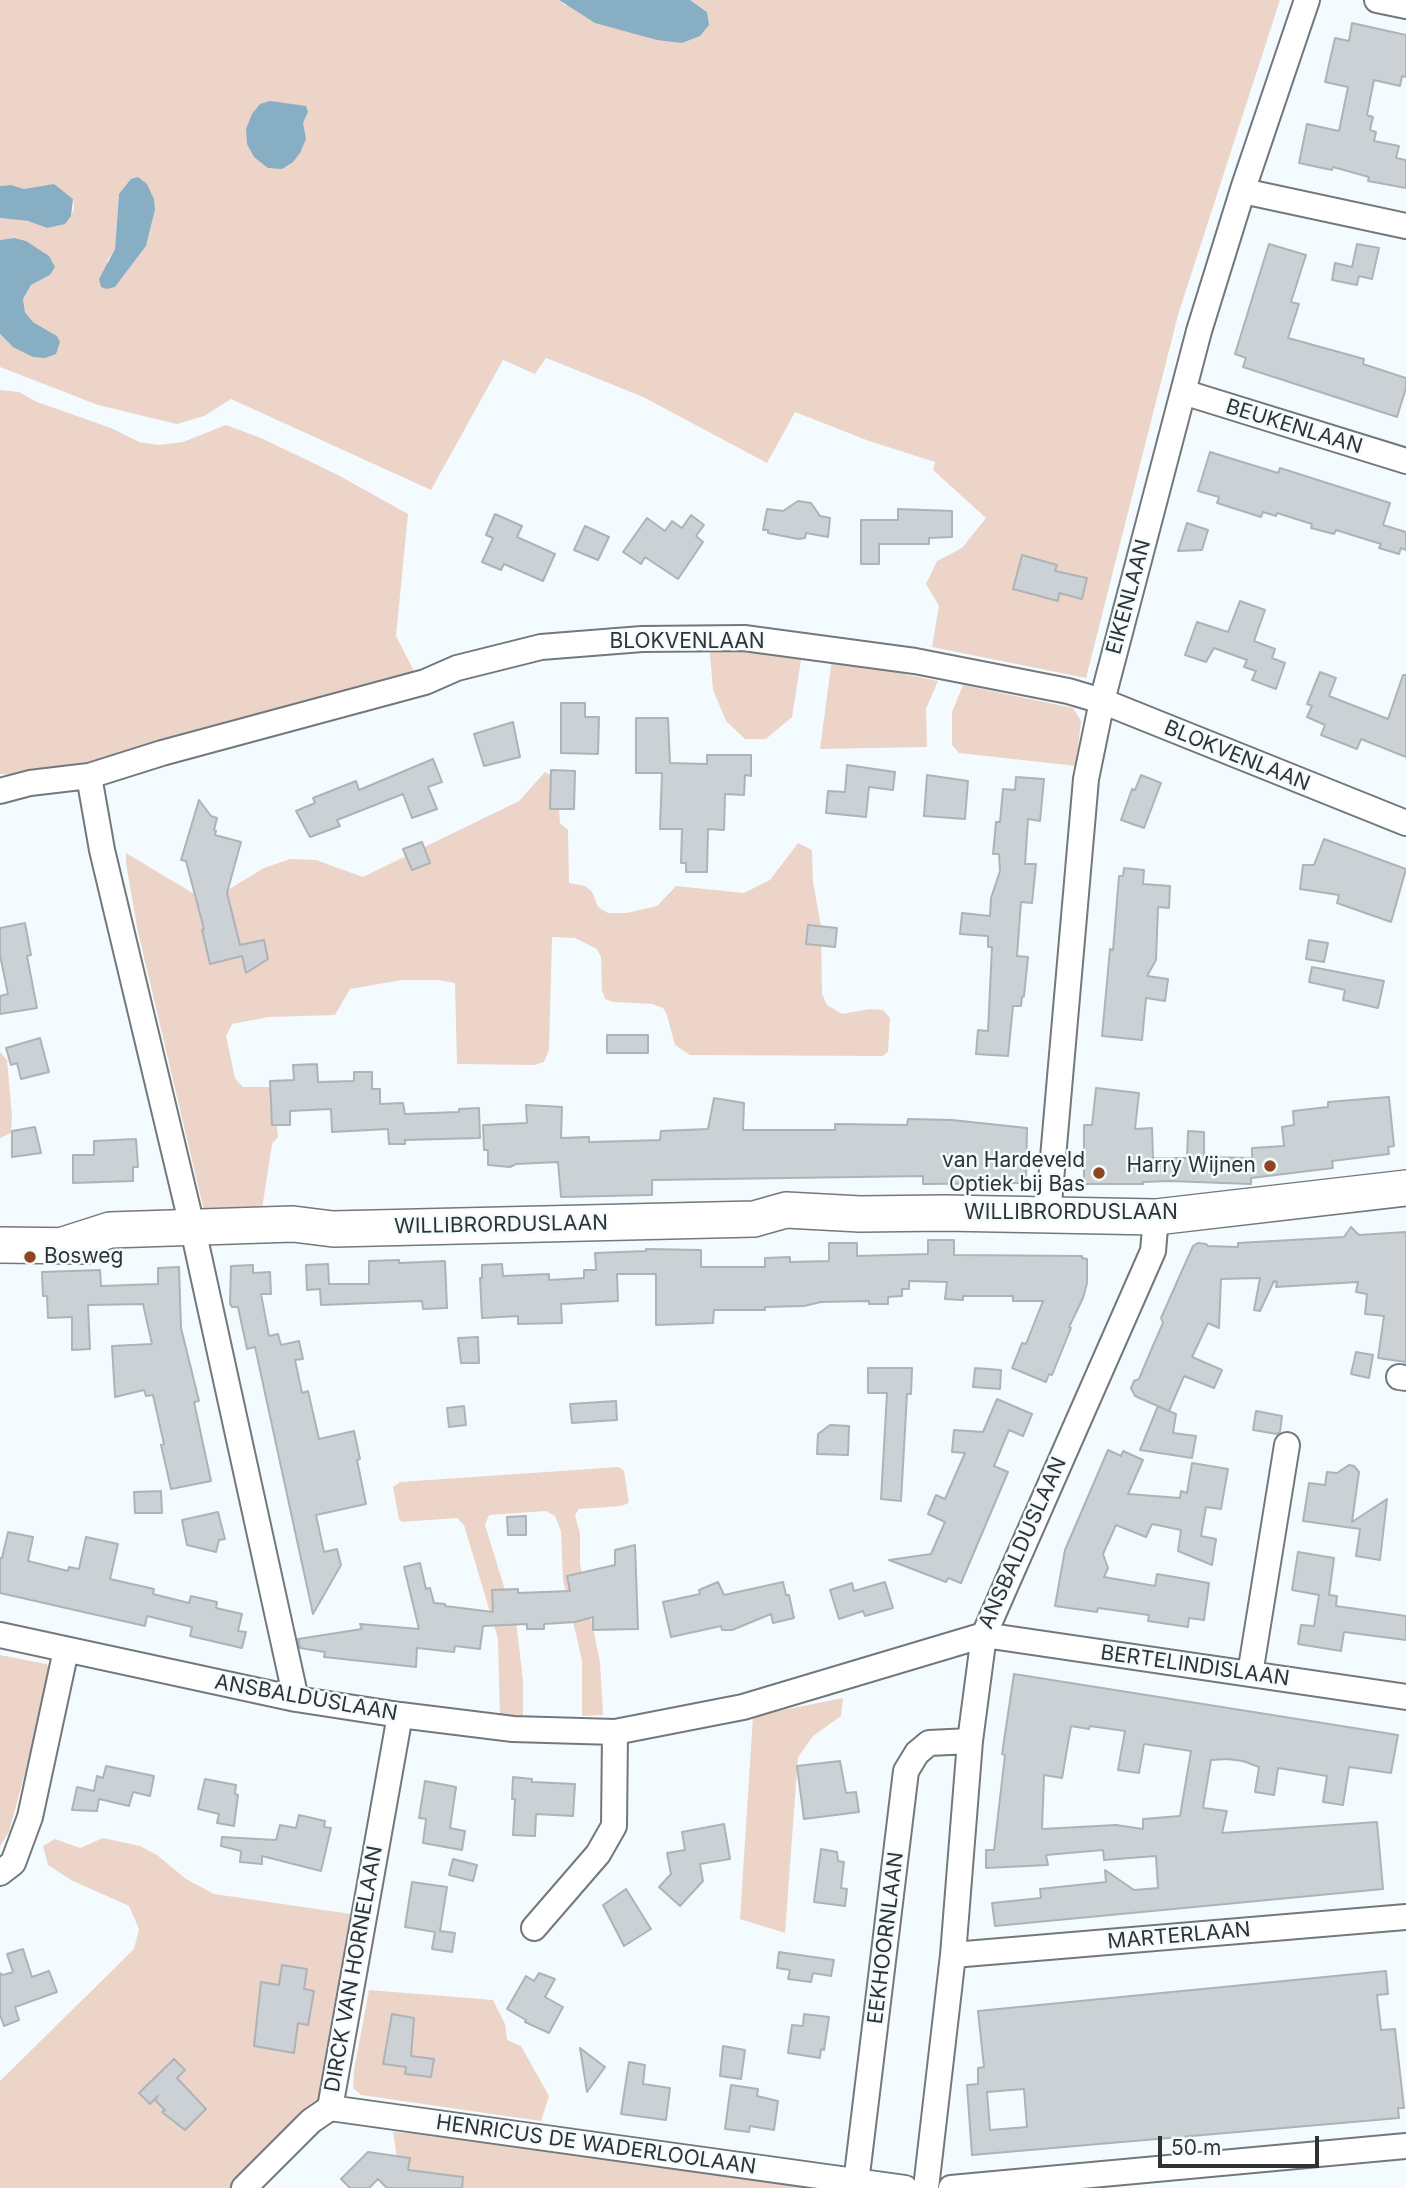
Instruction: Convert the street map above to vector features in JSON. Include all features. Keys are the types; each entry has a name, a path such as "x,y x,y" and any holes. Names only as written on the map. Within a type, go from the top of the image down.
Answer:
{"main road":[{"name":"WILLIBRORDUSLAAN","path":"0,1245 63,1245 194,1235 269,1242 333,1229 754,1219 786,1210 860,1214 1156,1217 1406,1188"}],"street":[{"name":"EIKENLAAN","path":"1048,1214 1086,779 1102,701 1199,331 1307,0"},
{"path":"1377,0 1406,6"},
{"path":"1243,191 1406,226"},
{"name":"BEUKENLAAN","path":"1183,392 1406,461"},
{"name":"BLOKVENLAAN","path":"0,791 30,783 89,776 162,753 425,682 457,668 541,647 630,640 744,638 915,661 1068,691 1102,701 1406,823"},
{"path":"89,776 102,850 194,1235 296,1699"},
{"name":"ANSBALDUSLAAN","path":"0,1635 296,1699 513,1729 615,1732 743,1707 984,1635 1153,1251 1156,1217"},
{"path":"1250,1674 1287,1445"},
{"path":"926,2188 953,1955 970,1741 984,1635"},
{"name":"BERTELINDISLAAN","path":"984,1635 1406,1698"},
{"path":"0,1873 13,1863 30,1816 66,1650"},
{"name":"DIRCK VAN HORNELAAN","path":"244,2188 311,2121 330,2108 400,1715"},
{"path":"534,1928 598,1854 614,1826 615,1732"},
{"name":"EEKHOORNLAAN","path":"856,2183 906,1771 917,1753 929,1743 970,1741"},
{"name":"MARTERLAAN","path":"953,1955 1406,1917"},
{"name":"HENRICUS DE WADERLOOLAAN","path":"330,2108 905,2188"},
{"path":"951,2188 1406,2146"}],"shaded area":[{"path":"0,0 559,0 565,5 707,12 690,0 1280,0 1178,315 1086,678 932,647 939,606 926,584 937,561 962,548 986,518 933,470 935,462 869,441 795,412 767,463 643,397 554,361 546,358 535,374 503,360 431,490 231,399 204,416 177,424 98,405 0,367 0,334 13,347 57,336 33,322 25,312 23,299 31,285 50,275 14,238 0,240 0,218 28,221 47,228 71,216 74,208 73,199 54,185 24,189 11,185 0,186","holes":["270,101 308,112 303,123","147,184 154,199 155,211 146,246 115,287 107,261 115,249 119,194"]},
{"path":"0,390 19,392 37,402 111,428 139,442 159,445 183,442 226,425 261,438 338,475 408,514 396,636 414,671 95,764 15,775 0,774"},
{"path":"709,643 802,654 792,717 766,739 745,739 726,721 713,690"},
{"path":"832,659 938,681 926,709 927,747 820,749"},
{"path":"963,685 1073,708 1081,721 1076,766 959,753 952,745 952,712"},
{"path":"545,772 557,779 560,823 568,830 569,883 585,886 592,892 598,907 608,913 627,913 657,906 676,886 744,893 770,880 798,843 812,850 813,882 821,926 822,994 827,1005 842,1014 869,1009 883,1010 890,1018 888,1052 883,1056 690,1055 675,1045 663,1008 652,1004 613,1002 605,999 602,990 601,957 597,949 575,938 552,937 549,1050 544,1062 534,1065 457,1064 455,983 439,980 402,980 350,989 335,1015 269,1017 232,1024 226,1036 235,1078 243,1087 271,1087 278,1137 272,1144 262,1209 204,1211 138,932 126,853 196,895 221,894 264,868 290,859 316,860 363,877 519,801"},
{"path":"0,1052 7,1060 12,1116 11,1133 0,1138"},
{"path":"619,1467 624,1471 629,1503 579,1509 575,1515 580,1534 580,1564 600,1662 603,1715 582,1716 582,1660 563,1580 561,1531 555,1516 546,1511 489,1515 485,1525 517,1629 523,1681 525,1719 500,1720 498,1639 464,1525 457,1518 402,1522 399,1519 393,1487 400,1482"},
{"path":"0,1655 46,1664 53,1669 9,1832 0,1846"},
{"path":"843,1698 841,1716 813,1736 798,1757 785,1933 740,1919 753,1716"},
{"path":"103,1838 140,1846 157,1855 186,1879 214,1894 358,1915 319,2101 234,2188 0,2188 0,2081 134,1949 139,1929 129,1906 71,1880 48,1865 43,1846 55,1839 80,1848"},
{"path":"369,1990 493,2000 505,2024 507,2040 521,2046 549,2096 541,2121 361,2095 353,2088 354,2070"},
{"path":"393,2132 439,2135 567,2152 805,2188 409,2188 399,2172"}],"water":[{"path":"559,0 690,0 707,12 709,25 700,36 682,43 657,40 595,23"},
{"path":"270,101 306,106 308,112 303,123 306,139 300,153 282,169 268,168 254,157 247,144 246,129 252,114 260,104"},
{"path":"138,177 147,184 154,199 155,210 146,246 115,287 107,289 101,287 99,279 115,249 119,194 131,179"},
{"path":"54,184 73,199 71,216 65,224 47,228 28,221 0,218 0,186 11,185 24,189"},
{"path":"14,238 26,241 49,256 55,267 50,275 31,285 23,299 25,312 33,322 57,336 60,342 56,354 45,358 33,357 13,347 0,334 0,240"}],"building":[{"path":"1352,23 1406,35 1406,77 1402,76 1400,86 1374,80 1367,115 1373,117 1370,130 1376,132 1374,141 1399,146 1396,158 1406,160 1406,188 1368,181 1369,177 1333,167 1332,170 1299,163 1307,124 1339,131 1348,87 1325,82 1335,38 1349,41"},
{"path":"1269,244 1306,255 1291,302 1299,304 1288,338 1364,359 1363,364 1406,378 1406,388 1397,417 1243,367 1246,358 1235,354"},
{"path":"1357,244 1379,248 1372,279 1359,276 1357,285 1332,280 1335,263 1352,267"},
{"path":"1210,452 1278,473 1280,468 1390,503 1383,525 1406,532 1406,550 1401,548 1399,554 1379,548 1381,544 1336,530 1334,534 1311,528 1312,524 1277,513 1276,516 1263,512 1261,517 1217,503 1219,497 1198,491"},
{"path":"798,501 811,503 820,516 830,518 828,537 806,533 805,538 798,539 763,530 767,509 783,511"},
{"path":"898,509 952,511 952,537 929,538 929,544 879,544 879,564 861,564 861,520 898,520"},
{"path":"495,514 522,526 517,537 555,554 543,581 504,564 501,570 482,562 493,538 486,535"},
{"path":"691,515 704,525 696,536 703,542 678,579 645,557 641,564 623,552 647,518 665,531 672,521 682,528"},
{"path":"1187,523 1208,530 1202,550 1178,551"},
{"path":"585,526 609,537 598,560 574,550"},
{"path":"1022,555 1057,565 1055,571 1087,578 1082,599 1059,593 1058,601 1013,589"},
{"path":"1240,601 1265,610 1254,641 1275,649 1272,658 1285,663 1276,689 1252,680 1256,671 1244,667 1247,660 1214,648 1206,662 1185,655 1197,622 1228,632"},
{"path":"1320,672 1336,678 1329,696 1388,719 1403,675 1406,675 1406,757 1361,739 1357,749 1321,735 1325,725 1307,717 1312,706 1307,704"},
{"path":"561,703 585,703 585,717 599,717 598,754 561,753"},
{"path":"636,718 668,718 670,763 707,764 707,755 751,755 751,776 745,775 744,795 725,794 724,830 708,829 707,872 686,872 686,863 681,863 682,829 660,829 662,773 636,773"},
{"path":"513,722 520,757 484,766 474,734"},
{"path":"433,759 442,782 428,787 437,809 412,818 403,794 337,820 340,826 310,837 296,811 315,803 313,798 356,781 359,790"},
{"path":"847,765 895,772 893,790 869,787 866,817 826,813 828,791 845,792"},
{"path":"551,770 575,771 574,809 550,809"},
{"path":"927,775 968,781 965,819 924,816"},
{"path":"1141,775 1161,783 1144,828 1121,820 1132,789 1135,790"},
{"path":"1016,777 1044,779 1040,821 1028,819 1025,864 1036,864 1032,903 1021,902 1017,956 1028,957 1024,996 1021,1006 1013,1006 1008,1056 976,1054 978,1030 988,1031 992,947 988,947 988,936 960,934 962,913 990,916 991,898 1000,871 999,854 993,854 996,822 1000,822 1003,789 1015,790"},
{"path":"199,800 211,816 217,818 215,835 241,842 227,893 240,945 264,940 268,959 246,973 242,956 210,964 186,861 181,860"},
{"path":"1324,839 1406,869 1391,922 1337,903 1339,895 1300,889 1303,865 1314,865"},
{"path":"422,842 430,863 412,870 403,849"},
{"path":"1124,868 1144,870 1143,884 1170,886 1169,908 1158,907 1156,960 1147,976 1168,979 1165,1001 1146,998 1142,1040 1102,1036 1119,876 1123,876"},
{"path":"25,923 31,955 27,956 37,1008 0,1014 0,996 8,994 0,955 0,928"},
{"path":"808,925 837,928 835,947 806,944"},
{"path":"1309,940 1328,943 1324,962 1306,959"},
{"path":"1312,967 1384,981 1378,1008 1343,1000 1345,990 1309,982"},
{"path":"607,1035 648,1035 648,1053 607,1053"},
{"path":"40,1038 49,1072 21,1079 17,1063 11,1065 6,1048"},
{"path":"317,1064 318,1082 354,1081 354,1072 372,1072 372,1089 380,1089 380,1104 403,1103 405,1114 459,1112 459,1109 479,1108 480,1138 405,1140 405,1144 389,1144 388,1129 332,1132 331,1109 290,1111 290,1125 272,1125 270,1081 294,1080 293,1065"},
{"path":"1096,1088 1139,1093 1135,1129 1152,1128 1153,1158 1187,1158 1188,1131 1204,1132 1204,1157 1252,1158 1252,1148 1284,1146 1282,1127 1294,1125 1293,1111 1328,1107 1328,1102 1389,1097 1394,1146 1388,1147 1389,1154 1332,1161 1333,1168 1251,1178 1251,1184 1169,1181 1084,1184 1084,1125 1092,1125"},
{"path":"714,1098 744,1103 743,1130 835,1130 835,1124 907,1125 908,1119 952,1120 1027,1128 1026,1183 923,1184 923,1176 652,1180 652,1195 561,1197 558,1162 516,1164 510,1167 488,1165 488,1150 484,1150 483,1125 527,1123 526,1105 562,1107 561,1138 589,1137 589,1142 660,1140 661,1131 708,1129"},
{"path":"35,1127 41,1153 12,1157 12,1131"},
{"path":"136,1139 138,1167 133,1167 133,1181 73,1183 73,1155 94,1155 94,1141"},
{"path":"1351,1227 1359,1235 1406,1232 1406,1362 1378,1358 1384,1316 1365,1314 1367,1294 1356,1292 1358,1282 1276,1287 1277,1282 1274,1281 1260,1311 1254,1310 1260,1278 1221,1279 1219,1328 1208,1323 1192,1357 1222,1370 1214,1388 1184,1376 1169,1411 1135,1396 1131,1388 1134,1381 1139,1379 1163,1323 1161,1318 1193,1246 1198,1243 1238,1247 1238,1243 1344,1237"},
{"path":"928,1240 954,1240 954,1255 1082,1256 1087,1259 1087,1283 1083,1298 1069,1327 1071,1328 1052,1375 1049,1374 1046,1382 1012,1368 1022,1343 1026,1344 1043,1301 1013,1301 1013,1296 963,1296 963,1300 945,1299 947,1282 909,1281 909,1289 902,1289 902,1296 888,1297 888,1304 869,1304 869,1301 821,1302 804,1306 765,1307 765,1310 714,1310 713,1323 656,1325 656,1274 617,1274 618,1301 561,1304 562,1323 518,1324 518,1316 482,1318 482,1265 502,1264 503,1276 549,1274 549,1280 584,1278 584,1270 596,1270 595,1253 646,1249 701,1250 701,1267 765,1267 765,1258 790,1257 790,1262 829,1261 829,1243 857,1243 857,1256 928,1254"},
{"path":"399,1260 399,1263 445,1261 447,1308 423,1309 422,1301 321,1305 320,1289 307,1290 306,1265 328,1264 329,1284 369,1284 369,1261"},
{"path":"253,1265 253,1273 270,1272 271,1294 261,1294 269,1336 278,1334 281,1345 299,1341 303,1359 295,1360 302,1393 308,1391 319,1439 354,1431 360,1459 357,1460 366,1504 316,1515 324,1552 337,1549 341,1565 313,1614 255,1347 247,1349 238,1307 232,1307 230,1304 231,1266"},
{"path":"179,1267 181,1328 199,1401 194,1402 211,1481 171,1489 153,1395 146,1396 144,1390 115,1397 112,1346 152,1344 143,1304 88,1305 90,1349 72,1350 72,1317 48,1318 47,1296 43,1296 42,1272 100,1270 101,1286 158,1284 158,1268"},
{"path":"478,1337 479,1363 461,1363 458,1338"},
{"path":"1356,1352 1373,1355 1369,1378 1351,1374"},
{"path":"868,1368 912,1368 911,1394 907,1394 901,1501 881,1499 887,1393 868,1393"},
{"path":"975,1368 1001,1370 1000,1389 973,1387"},
{"path":"997,1399 1032,1414 1023,1436 1009,1430 994,1466 1008,1472 961,1583 948,1578 946,1582 889,1560 931,1554 945,1522 928,1514 936,1495 945,1499 965,1453 952,1452 954,1430 983,1432"},
{"path":"616,1401 617,1420 572,1423 570,1404"},
{"path":"464,1406 466,1425 449,1427 447,1408"},
{"path":"1158,1406 1176,1414 1173,1433 1196,1436 1192,1458 1140,1450"},
{"path":"1256,1411 1282,1416 1280,1432 1277,1434 1253,1430"},
{"path":"830,1425 849,1426 848,1455 817,1454 818,1434"},
{"path":"1108,1450 1121,1456 1123,1451 1143,1460 1128,1494 1180,1498 1181,1491 1187,1493 1192,1463 1228,1469 1221,1509 1206,1507 1201,1536 1216,1539 1212,1565 1178,1551 1181,1530 1152,1524 1146,1537 1116,1525 1103,1554 1108,1568 1104,1577 1155,1586 1157,1574 1209,1583 1204,1620 1189,1618 1188,1627 1148,1621 1149,1615 1098,1608 1097,1612 1055,1606 1065,1550"},
{"path":"1349,1465 1359,1472 1352,1522 1387,1499 1380,1560 1356,1556 1360,1529 1303,1521 1309,1483 1325,1485 1327,1472 1337,1473"},
{"path":"161,1491 162,1513 135,1513 134,1492"},
{"path":"218,1512 225,1539 219,1540 216,1552 187,1545 182,1520"},
{"path":"526,1516 526,1535 508,1535 507,1517"},
{"path":"8,1532 33,1537 28,1561 68,1571 69,1567 79,1569 86,1537 118,1544 110,1579 154,1589 153,1594 189,1603 191,1596 217,1602 216,1608 242,1614 238,1631 246,1632 242,1648 190,1636 192,1627 147,1616 145,1626 0,1593 0,1558"},
{"path":"635,1545 638,1629 593,1630 593,1617 575,1622 544,1624 544,1629 527,1629 527,1624 483,1626 480,1649 455,1646 454,1652 417,1648 416,1667 324,1657 325,1652 300,1648 298,1639 362,1629 360,1624 419,1629 404,1567 420,1563 426,1589 430,1588 434,1603 493,1612 492,1590 518,1589 518,1593 570,1591 567,1576 615,1565 615,1550"},
{"path":"1298,1552 1334,1558 1329,1595 1337,1596 1336,1606 1406,1616 1406,1640 1344,1632 1341,1651 1298,1644 1301,1625 1314,1626 1319,1595 1292,1590"},
{"path":"718,1582 724,1595 783,1582 794,1618 773,1623 771,1614 732,1630 722,1630 721,1626 671,1637 663,1602 700,1594 699,1590"},
{"path":"885,1582 893,1608 865,1616 863,1611 839,1619 830,1590 852,1583 854,1591"},
{"path":"1014,1674 1398,1735 1391,1773 1349,1767 1343,1805 1323,1802 1327,1776 1278,1768 1274,1795 1255,1792 1259,1767 1227,1759 1211,1760 1203,1808 1227,1811 1222,1833 1377,1822 1383,1889 995,1926 992,1903 1041,1898 1040,1889 1106,1882 1105,1870 1134,1890 1158,1888 1156,1856 1104,1860 1103,1850 1046,1855 1048,1865 986,1868 986,1850 994,1850 1005,1755 1002,1754","holes":["1071,1726 1089,1729 1090,1726 1125,1731 1118,1770 1139,1773 1144,1744 1191,1751 1180,1816 1143,1819 1143,1829 1116,1825 1042,1829 1044,1775 1062,1778"]},
{"path":"840,1761 846,1793 856,1792 859,1812 804,1819 797,1766"},
{"path":"106,1766 154,1776 150,1796 133,1792 129,1806 99,1799 97,1811 72,1810 77,1787 94,1791 97,1776 103,1778"},
{"path":"513,1777 532,1779 532,1782 575,1784 573,1816 536,1814 535,1836 513,1835"},
{"path":"205,1779 236,1785 235,1794 238,1795 234,1826 217,1823 219,1814 198,1809"},
{"path":"425,1781 456,1787 450,1828 465,1831 462,1850 423,1843 426,1819 419,1818"},
{"path":"299,1815 325,1821 324,1827 331,1828 321,1871 262,1856 262,1864 240,1862 241,1851 221,1846 222,1837 276,1840 280,1825 296,1828"},
{"path":"724,1824 730,1859 700,1864 703,1881 680,1906 659,1887 671,1874 667,1853 685,1850 682,1832"},
{"path":"821,1849 837,1852 838,1861 844,1862 841,1888 847,1889 845,1906 814,1902"},
{"path":"453,1859 477,1865 473,1881 449,1875"},
{"path":"412,1882 447,1887 440,1931 455,1933 452,1952 432,1949 435,1932 405,1927"},
{"path":"626,1889 651,1929 624,1946 603,1905"},
{"path":"23,1949 32,1977 49,1971 57,1992 15,2007 19,2020 4,2026 0,2015 0,1973 3,1975 13,1972 7,1954"},
{"path":"779,1952 834,1960 831,1976 813,1973 811,1982 788,1979 790,1970 777,1968"},
{"path":"282,1965 307,1969 304,1989 314,1991 308,2025 298,2023 294,2053 254,2046 261,1982 279,1985"},
{"path":"1386,1971 1388,1994 1377,1995 1381,2030 1395,2029 1404,2108 1398,2108 1399,2118 972,2155 967,2085 978,2084 978,2068 984,2067 978,2011","holes":["1024,2089 1027,2127 990,2130 987,2092"]},
{"path":"539,1973 555,1979 545,1997 563,2007 549,2033 525,2022 526,2020 507,2009 526,1976 534,1981"},
{"path":"392,2014 414,2018 411,2056 434,2059 431,2077 405,2074 406,2067 383,2064"},
{"path":"804,2014 829,2017 824,2050 821,2049 820,2058 788,2053 792,2025 803,2026"},
{"path":"723,2046 745,2050 741,2079 720,2076"},
{"path":"580,2048 605,2067 587,2092"},
{"path":"174,2059 185,2070 177,2078 206,2109 185,2130 162,2112 165,2110 155,2100 158,2096 150,2104 139,2093"},
{"path":"629,2062 645,2065 643,2084 670,2088 666,2120 621,2114"},
{"path":"731,2085 758,2089 757,2096 778,2101 774,2130 750,2126 749,2132 725,2129"},
{"path":"368,2152 410,2158 408,2170 463,2177 462,2188 387,2188 378,2179 369,2188 350,2188 341,2179"}],"place":[{"name":"Harry Wijnen","path":"1270,1166"},
{"name":"van Hardeveld Optiek bij Bas","path":"1099,1173"},
{"name":"Bosweg","path":"30,1257"}]}
